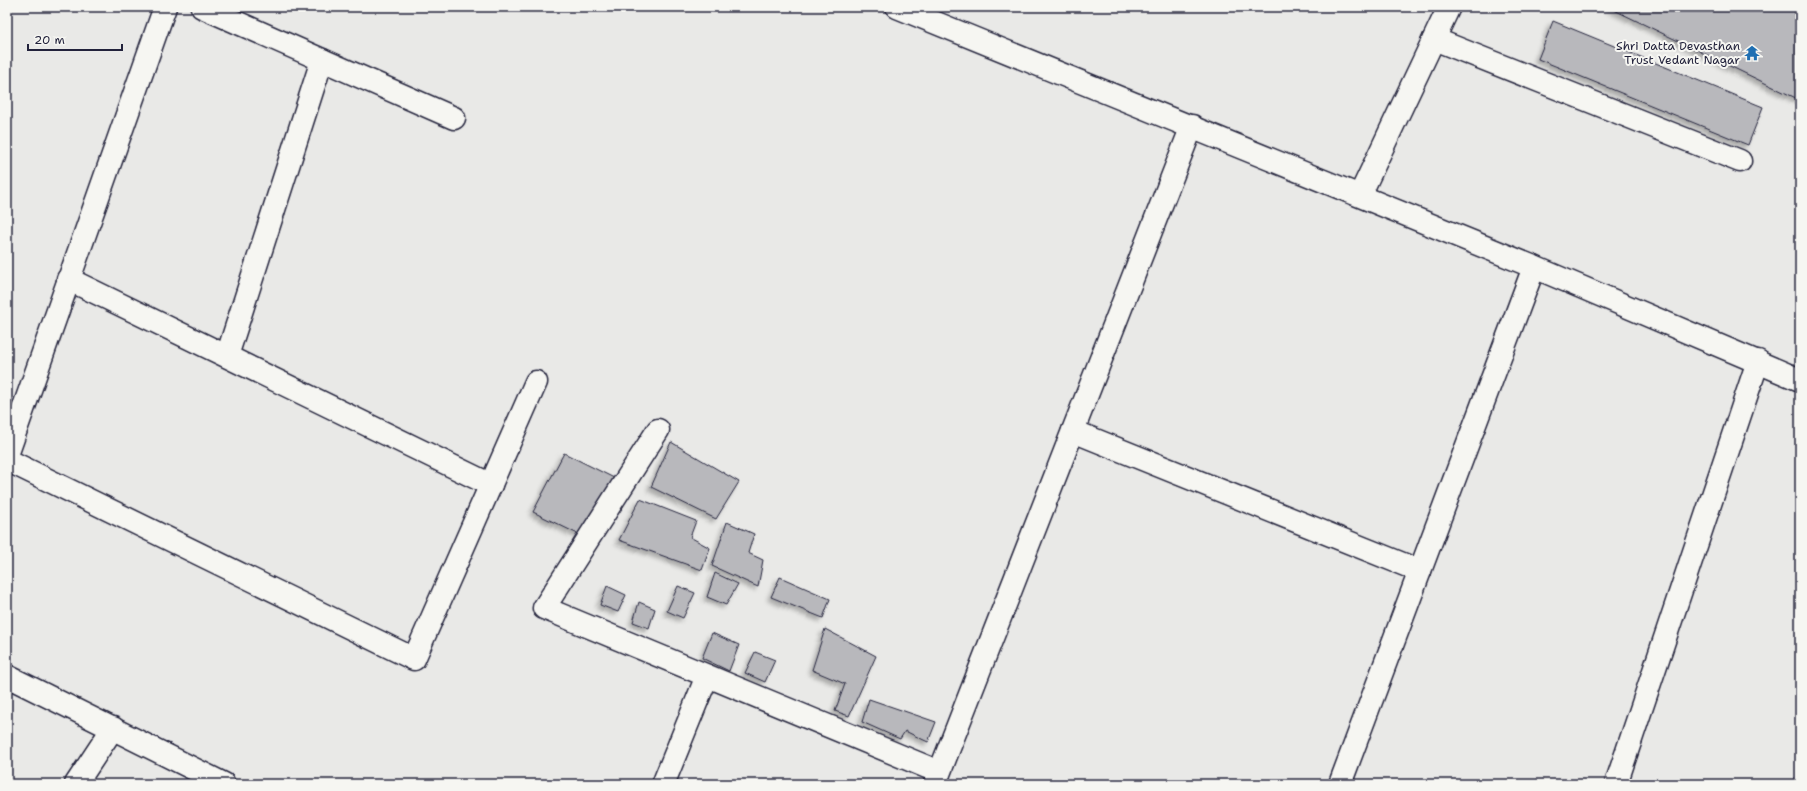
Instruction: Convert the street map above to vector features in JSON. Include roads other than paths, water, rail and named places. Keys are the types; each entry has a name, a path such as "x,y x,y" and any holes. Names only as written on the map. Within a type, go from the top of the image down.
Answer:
{"street":[{"path":"7,455 165,7"},
{"path":"202,7 454,118"},
{"path":"1360,195 1448,7"},
{"path":"909,9 1534,267 1800,380"},
{"path":"1434,39 1740,161"},
{"path":"227,356 322,60"},
{"path":"658,430 544,608 707,676 937,778 1192,126"},
{"path":"1340,784 1534,267"},
{"path":"68,279 491,485"},
{"path":"1616,784 1758,361"},
{"path":"7,460 414,659 536,382"},
{"path":"1073,431 1420,571"},
{"path":"7,676 224,784"},
{"path":"664,782 707,676"},
{"path":"76,784 113,728"}],"place":[{"name":"Shri Datta Devasthan Trust Vedant Nagar","path":"1752,53"}]}
